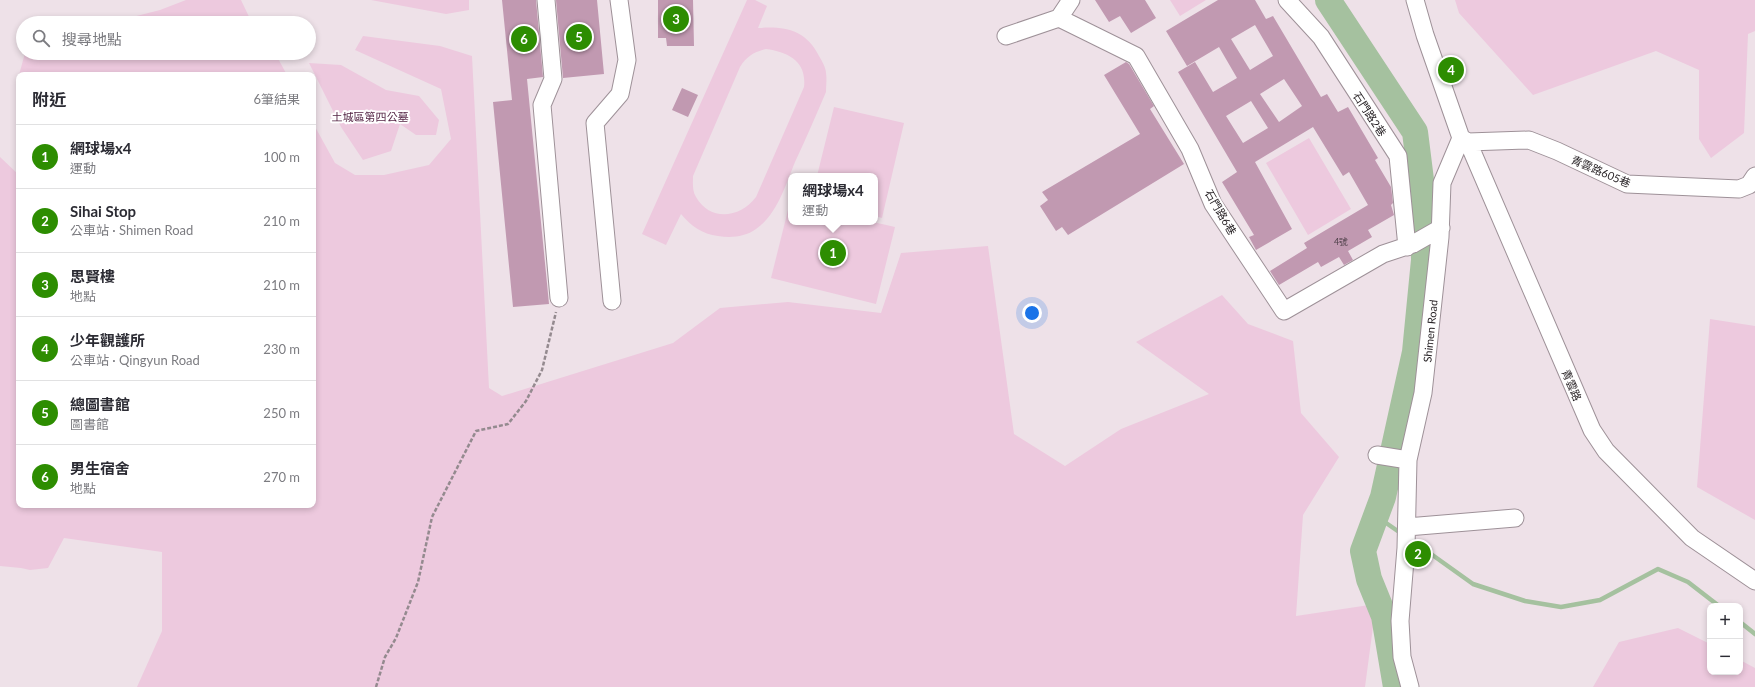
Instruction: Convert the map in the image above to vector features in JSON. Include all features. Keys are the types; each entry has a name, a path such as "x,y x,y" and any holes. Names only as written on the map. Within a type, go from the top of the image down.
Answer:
{"street":[{"path":"546,0 553,79 542,105 559,298"},
{"path":"612,301 595,123 620,94 627,60 619,0"},
{"path":"1006,36 1059,18 1071,0"},
{"name":"石門路2巷","path":"1287,0 1321,37 1398,156 1410,246"},
{"name":"青雲路","path":"1415,0 1425,36 1465,140 1592,430 1606,451 1692,538 1755,581"},
{"name":"石門路6巷","path":"1059,18 1136,56 1190,149 1213,204 1284,311 1384,254 1410,246"},
{"name":"青雲路605巷","path":"1465,140 1529,140 1557,151 1627,184 1739,189 1749,185 1755,176"},
{"name":"Shimen Road","path":"1410,687 1402,657 1400,621 1406,548 1408,460 1423,393 1441,228 1442,183 1465,140"},
{"path":"1410,246 1441,228"},
{"path":"1377,455 1408,460"},
{"path":"1407,527 1515,518"}],"path":[{"path":"376,687 385,657 396,638 418,582 432,517 476,431 508,424 526,401 542,370 559,298"}],"green space":[{"path":"186,0 241,0 249,16 136,16 160,10"},
{"path":"371,0 469,0 469,10 446,14"},
{"path":"747,0 755,0 767,6 758,28 786,29 801,35 814,47 825,67 826,92 791,173 788,173 788,179 780,198 770,216 763,223 747,234 733,237 723,237 702,231 693,226 681,214 666,245 642,234","holes":["766,49 788,55 799,64 804,78 804,87 756,197 750,204 734,213 718,214 710,211 702,205 695,195 693,176 740,67 745,60 754,53"]},
{"path":"1170,0 1206,0 1180,16"},
{"path":"1455,0 1755,0 1755,31 1748,34 1744,133 1711,158 1699,139 1699,70 1656,51 1533,95 1459,13"},
{"path":"363,36 440,46 472,56 489,388 502,396 673,343 720,308 788,302 881,313 901,253 988,246 1014,434 1065,466 1121,429 1209,394 1136,342 1222,295 1248,324 1293,341 1301,413 1339,457 1303,515 1296,616 1376,604 1365,687 137,687 162,631 162,552 64,538 48,568 30,570 0,566 0,157 16,172 16,508 316,508 316,128 335,163 355,175 384,175 429,165 451,139 441,89 355,50"},
{"path":"23,60 279,60 285,72 20,72"},
{"name":"土城區第四公墓","path":"309,63 341,65 386,90 419,96 439,120 436,135 416,135 400,124 391,151 363,160 341,127 316,77 316,72 314,72"},
{"path":"834,107 904,123 882,218 878,217 878,173 818,173"},
{"path":"1309,138 1351,209 1308,235 1266,163"},
{"path":"788,210 788,225 878,225 878,223 895,227 876,304 771,278"},
{"path":"1710,319 1755,326 1755,520 1697,487"},
{"path":"1678,628 1707,642 1707,675 1743,675 1743,662 1755,668 1755,687 1593,687 1619,642"}],"building":[{"path":"502,0 536,0 543,77 527,79 549,304 513,307 493,102 512,100"},
{"path":"556,0 597,0 604,74 563,78"},
{"path":"658,0 693,0 694,46 667,46 666,38 658,38"},
{"path":"1095,0 1145,0 1156,18 1131,33 1120,16 1109,22"},
{"path":"1218,0 1255,0 1266,19 1273,16 1321,97 1327,94 1338,112 1348,107 1378,158 1375,160 1391,187 1393,203 1391,205 1394,215 1368,230 1372,237 1348,251 1353,260 1344,265 1339,257 1321,267 1318,262 1279,285 1270,271 1307,248 1304,243 1368,205 1349,172 1343,176 1313,127 1255,162 1292,229 1256,250 1249,237 1254,235 1222,182 1237,172 1178,72 1195,62 1213,92 1237,78 1219,47 1187,66 1166,31","holes":["1255,25 1273,56 1250,70 1231,39","1284,79 1302,106 1279,122 1260,94","1251,101 1268,128 1243,143 1226,116"]},
{"path":"1126,62 1129,64 1154,106 1150,109 1184,164 1068,235 1062,227 1056,231 1040,206 1048,200 1042,192 1140,134 1104,75"},
{"path":"682,88 698,95 688,117 672,110"}],"waterway":[{"path":"1328,0 1415,132 1423,196 1424,260 1415,352 1383,497 1363,551 1369,579 1384,616 1396,687"},
{"path":"1376,516 1402,534"},
{"path":"1410,539 1473,584 1525,601 1561,607 1600,600 1658,569 1688,582 1715,603"},
{"path":"1743,624 1755,634"}],"place":[{"name":"思賢樓","path":"676,19"},
{"name":"總圖書館","path":"579,37"},
{"name":"男生宿舍","path":"524,39"},
{"name":"少年觀護所","path":"1451,70"},
{"name":"網球場x4","path":"833,253"},
{"name":"Sihai Stop","path":"1418,554"}]}
